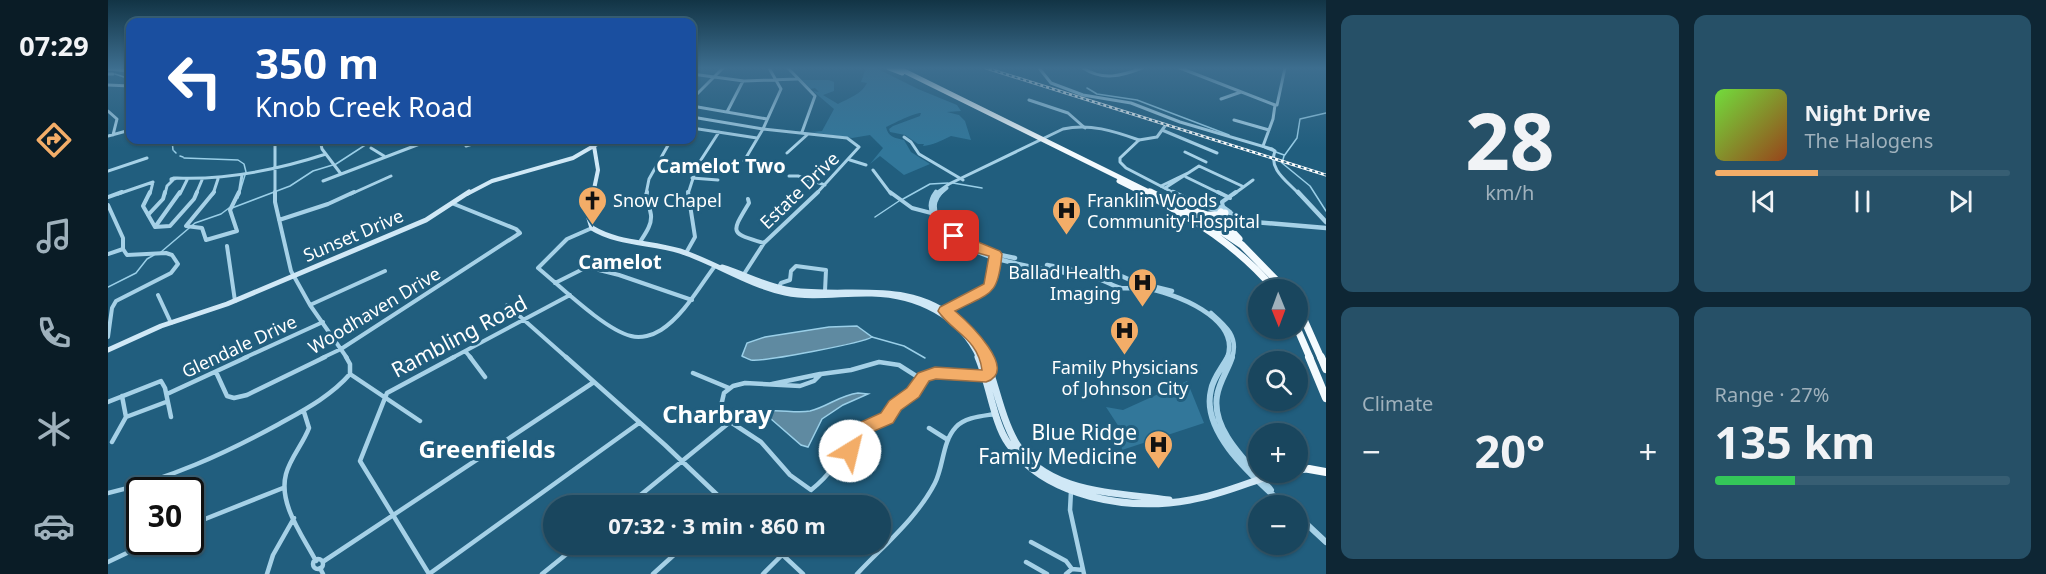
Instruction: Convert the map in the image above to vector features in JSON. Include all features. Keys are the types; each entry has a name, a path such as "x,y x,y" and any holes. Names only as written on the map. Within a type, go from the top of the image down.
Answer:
{"highway":[{"path":"946,95 1042,140 1205,226 1242,254 1265,279"},
{"path":"954,95 1191,212 1234,240 1277,279"},
{"path":"1033,133 1051,135 1051,139 1057,146"},
{"path":"1140,186 1207,215 1219,215 1223,211"},
{"path":"1223,211 1224,223 1277,279"},
{"path":"1308,328 1326,369"},
{"path":"1302,339 1326,398"},
{"path":"1309,469 1326,472"}],"main road":[{"name":"Sunset Drive","path":"108,350 139,335 235,301 426,220 468,193 492,181 573,158 597,144"},
{"path":"594,146 598,170 588,215 592,228 605,235 686,253 749,281 800,295 881,290 898,292 927,301 943,312 974,336 990,368 995,385 997,414 1004,436 1017,457 1041,477 1071,487 1152,504 1196,499 1248,482"},
{"path":"716,266 744,274 778,289"},
{"path":"728,273 744,274"},
{"path":"744,274 749,281"},
{"path":"853,292 907,298 943,312 972,342 1001,405 1010,433"},
{"path":"885,294 898,292 907,298"},
{"path":"986,376 990,368"},
{"path":"986,376 995,385"},
{"path":"997,414 1001,405"},
{"path":"997,414 1003,420 1020,450 1033,463 1071,487"},
{"path":"1309,469 1326,468"}],"street":[{"path":"727,112 736,95"},
{"path":"744,161 763,129 778,95"},
{"path":"802,132 814,95"},
{"path":"1082,95 1131,103 1180,122 1274,150 1273,166 1326,222"},
{"path":"1221,99 1232,95"},
{"path":"1251,95 1275,105"},
{"path":"1263,146 1280,95"},
{"path":"1029,100 1078,118 1085,128"},
{"path":"696,107 767,118"},
{"path":"108,111 117,119 113,135"},
{"name":"Estate Drive","path":"696,118 854,141 859,149 764,243 744,274"},
{"path":"1234,120 1269,130"},
{"path":"1184,298 1164,292 1121,288 1112,283 966,247 935,222 930,205 934,194 955,182 1067,128 1110,130 1139,140 1156,137 1163,128 1217,153"},
{"path":"696,129 757,138"},
{"path":"108,136 126,131"},
{"path":"686,253 695,237 688,198 692,177 719,132"},
{"path":"787,153 809,133"},
{"path":"904,137 911,142 919,154 962,179"},
{"path":"1139,140 1133,148 1121,156 1120,162 1128,169 1198,205 1254,222 1326,228"},
{"path":"108,493 152,482 196,466 304,412 345,382 350,374 348,359 310,305 293,276 275,202 275,144"},
{"path":"321,144 322,149 341,174"},
{"path":"323,181 419,144"},
{"path":"466,146 472,144"},
{"path":"640,242 651,223 651,214 645,201 649,179 669,144"},
{"path":"371,148 385,157"},
{"path":"1185,152 1206,162"},
{"path":"148,215 163,199 167,186 175,179 202,180 234,177 326,154"},
{"path":"108,171 147,158"},
{"path":"850,160 866,165"},
{"path":"1163,187 1199,166 1242,186"},
{"path":"873,170 879,174 889,191 911,209 934,214"},
{"path":"1172,182 1190,172"},
{"path":"218,179 213,195 186,226 202,228 206,240 237,231 230,210 238,196 242,175"},
{"path":"279,220 328,204 391,176"},
{"path":"789,176 807,178 825,185"},
{"path":"1185,176 1230,198"},
{"path":"692,177 718,180"},
{"path":"155,226 178,198 188,179"},
{"path":"155,226 170,226 194,199 202,180"},
{"path":"1223,211 1222,202 1253,180"},
{"path":"108,197 153,182 148,200 143,206 155,226"},
{"path":"748,199 749,203 736,225 736,231 740,236 764,243"},
{"name":"Woodhaven Drive","path":"216,372 225,393 230,397 238,398 341,349 520,233 516,229 454,204"},
{"path":"108,205 123,238 123,249 127,255 169,253 177,266 168,274 116,301 112,308 108,337"},
{"path":"592,228 567,239 538,265 540,271 616,331 633,337 651,334 685,309 705,278 716,266"},
{"path":"227,246 235,301"},
{"path":"108,254 123,249"},
{"path":"943,312 989,287 993,280 995,256"},
{"path":"778,289 781,283 790,280 793,268 809,266 826,270 826,293"},
{"path":"555,283 587,267 619,275 692,300"},
{"path":"1059,269 1119,275 1184,298 1208,314 1229,335 1229,360 1217,390 1218,414 1248,464"},
{"path":"310,305 385,272"},
{"path":"1112,276 1112,283"},
{"path":"1131,280 1133,284 1131,288"},
{"path":"158,295 171,323"},
{"name":"Rambling Road","path":"429,574 360,461 387,393 570,295"},
{"path":"507,305 717,495"},
{"name":"Glendale Drive","path":"167,394 323,322"},
{"path":"465,351 485,377"},
{"path":"1229,360 1214,376 1209,402 1217,426 1230,450 1248,468"},
{"path":"921,379 899,365 884,362 821,374 806,385 794,387 745,383 729,388 720,402 721,410 729,422 759,441 782,467 809,489 816,488 826,478 845,453 852,434 887,418 895,406 913,393 921,379 935,373 986,376"},
{"path":"693,373 729,388"},
{"path":"350,374 384,399 420,421"},
{"path":"108,402 161,381 164,382 166,402 171,417"},
{"path":"320,561 594,382"},
{"path":"1210,388 1217,390"},
{"path":"112,442 126,417 122,396"},
{"path":"126,417 166,402"},
{"path":"304,412 309,428 285,475 283,488 295,518 320,561 319,570 308,574"},
{"path":"857,574 928,492 938,476 948,440 959,425 972,418 997,414"},
{"path":"640,495 729,422"},
{"path":"429,574 639,423"},
{"path":"1217,426 1224,427"},
{"path":"845,453 860,446 867,427"},
{"path":"929,428 948,440"},
{"path":"1263,483 1274,495"},
{"path":"1031,542 1066,561 1072,569 1083,572 1070,510 1071,487"},
{"path":"204,519 283,488"},
{"path":"267,574 273,555 295,518"},
{"path":"1308,525 1326,542"},
{"path":"108,562 126,553"},
{"path":"542,574 565,555"},
{"path":"653,574 674,555"},
{"path":"763,574 782,555 803,574"},
{"path":"1026,562 1047,574"},
{"path":"1066,574 1072,569"}],"shaded area":[{"path":"817,95 824,95 838,104 854,96 932,95 957,105 961,111 947,112 959,115 965,121 971,140 951,136 934,144 923,146 924,144 918,144 905,135 890,132 889,129 893,126 920,116 921,113 918,113 886,127 890,135 904,140 911,152 930,164 904,175 880,156 870,164 883,148 870,135 852,138 811,132 822,131 834,109"},
{"path":"857,326 872,337 774,358 751,360 742,356 747,343 765,337 829,327"},
{"path":"1187,381 1204,423 1122,450 1119,427 1106,407 1123,410"},
{"path":"858,393 868,394 843,405 822,419 808,447 801,445 763,412 810,411"}],"waterway":[{"path":"1102,95 1137,100 1229,135"},
{"path":"1326,113 1300,119 1297,138 1284,156 1282,163 1310,186 1326,211"},
{"path":"172,144 173,150"},
{"path":"232,208 290,186 313,171 336,164 367,144"},
{"path":"1265,148 1284,155"},
{"path":"184,158 238,160 244,164 246,172"},
{"path":"238,198 245,175"},
{"path":"903,199 930,184 948,183"},
{"path":"953,183 982,188"},
{"path":"875,217 899,201"},
{"path":"161,252 195,223 221,214 229,208"},
{"path":"108,287 136,273 147,259 154,255"},
{"path":"872,337 904,346 925,358"}],"railway":[{"path":"1071,95 1326,175"}],"place":[{"name":"Snow Chapel","path":"592,226"},
{"name":"Franklin Woods Community Hospital","path":"1066,236"},
{"name":"Ballad Health Imaging","path":"1142,308"},
{"name":"Family Physicians of Johnson City","path":"1125,356"},
{"name":"Blue Ridge Family Medicine","path":"1158,470"}],"district":[{"name":"Camelot Two","path":"721,165"},
{"name":"Camelot","path":"620,261"},
{"name":"Charbray","path":"717,413"},
{"name":"Greenfields","path":"487,448"}],"route":[{"path":"850,451 863,442 867,427 887,418 895,406 913,393 923,377 935,373 986,376 988,373 990,368 978,342 967,328 945,311 991,285 996,254 964,243 954,236"}]}
